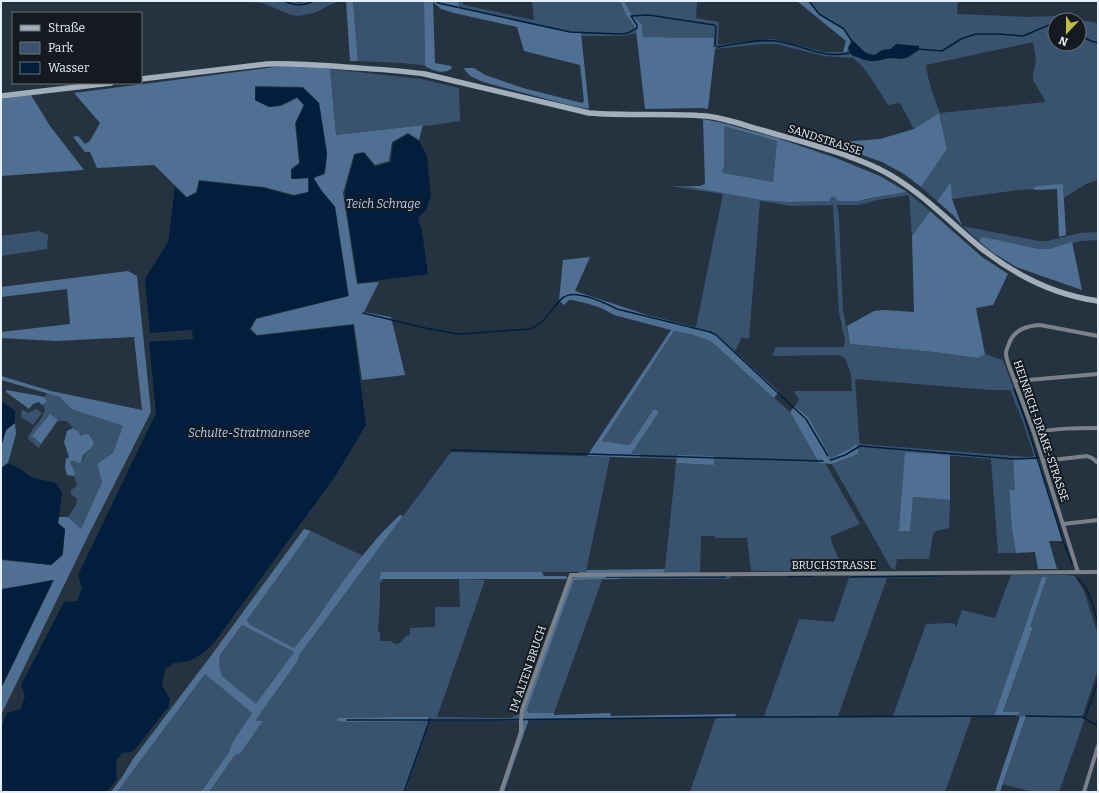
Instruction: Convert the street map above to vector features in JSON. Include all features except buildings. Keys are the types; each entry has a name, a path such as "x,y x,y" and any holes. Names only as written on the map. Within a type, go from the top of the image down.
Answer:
{"main road":[{"name":"SANDSTRASSE","path":"142,79 287,63 425,74 589,113 715,117 780,135 843,155 879,169 908,186 981,248 1014,271 1044,286 1072,295 1098,300"},
{"path":"1,96 103,84"}],"street":[{"name":"HEINRICH-DRAKE-STRASSE","path":"1078,572 1043,460 1008,363 1006,352 1012,338 1016,333 1022,328 1031,325 1040,325 1098,336"},
{"path":"1015,381 1098,374"},
{"path":"1034,433 1074,428 1098,428"},
{"path":"1043,460 1087,456 1098,463"},
{"path":"1063,524 1098,520"},
{"name":"BRUCHSTRASSE","path":"571,575 1098,572"},
{"name":"IM ALTEN BRUCH","path":"501,792 521,732 521,719 525,702 571,575"},
{"path":"1084,792 1096,758 1098,746"}],"green space":[{"path":"242,1 297,1 297,3 301,3 301,1 338,1 314,13 299,16 292,15 262,3"},
{"path":"353,1 424,1 425,66 402,63 358,61"},
{"path":"458,1 463,1 462,2 464,5 534,20 532,1 620,1 626,15 635,27 637,33 620,36 581,36 581,33 570,32 461,8"},
{"path":"624,1 697,1 696,18 719,22 718,45 774,39 824,52 847,52 849,45 851,38 844,29 819,14 809,1 958,1 957,14 1027,17 1047,16 1047,52 1087,52 1087,21 1098,23 1098,180 1086,184 1064,198 1063,185 1037,186 1032,189 952,199 951,182 937,201 921,187 947,149 939,113 914,129 900,103 888,105 862,66 853,58 824,56 776,44 715,49 713,47 713,38 643,37 642,25 632,15","holes":["852,42 865,52 875,55 882,50 891,49 893,47 914,52 908,57 901,59 864,60 859,56 853,56 850,53 849,45","1033,42 1036,60 1033,80 1046,102 940,113 933,95 926,65"]},
{"path":"330,69 421,79 459,88 460,121 336,135"},
{"path":"724,126 777,141 773,182 724,173 722,171 724,166"},
{"path":"669,186 690,186 759,200 787,202 830,201 831,197 835,197 838,201 865,200 907,192 930,211 912,236 909,195 877,200 859,205 837,205 839,217 843,311 850,344 978,358 985,354 1003,360 1038,458 1013,459 1016,490 1009,490 1012,530 1016,553 998,553 991,459 905,452 910,531 913,497 950,500 949,528 936,531 933,534 929,559 897,559 895,570 891,568 832,464 858,454 856,445 831,458 809,418 795,406 799,400 794,391 852,391 851,374 845,358 838,355 772,356 776,347 844,347 845,341 839,312 833,205 792,206 760,201 749,339 742,337 735,351 716,334 696,327 723,194","holes":["855,379 991,390 1010,390 1023,422 1034,456 1028,457 860,444"]},
{"path":"962,226 1039,241 1048,241 1079,233 1098,232 1098,240 1081,241 1049,249 1039,249 982,238 979,241"},
{"path":"39,231 48,235 47,249 1,256 1,236"},
{"path":"674,331 704,338 714,344 790,412 819,463 825,463 860,524 831,536 832,544 839,559 837,560 839,571 751,571 747,538 715,538 715,536 701,536 700,573 664,573 676,463 714,465 676,455 676,459 640,458 640,454 631,454 659,412 630,445 602,441"},
{"path":"47,393 60,397 71,409 123,426 113,453 97,464 102,482 81,529 68,517 76,505 77,498 71,495 71,490 77,486 74,476 75,472 70,462 83,460 94,442 89,435 81,436 78,431 67,421 57,421 58,420 32,436 41,444 39,448 29,440 28,437 32,430 41,419 45,408 42,405 46,401 44,397"},
{"path":"22,409 28,413 36,409 42,413 33,425 21,417"},
{"path":"451,452 610,457 586,572 381,572 379,578 383,579 380,583 378,629 380,641 390,641 396,644 400,643 406,636 410,635 410,628 435,627 435,607 460,607 459,579 485,580 437,717 510,718 520,713 519,721 430,721 405,792 209,792 235,755 240,754 263,721 255,721 297,662 300,654","holes":["429,717 349,722 336,720 338,718"]},
{"path":"311,531 363,556 294,648 249,624 247,620"},
{"path":"849,575 943,575 943,577 887,578 838,716 893,716 926,624 951,623 955,624 956,627 962,610 995,618 1011,575 1068,575 1076,578 1084,591 1098,635 1098,670 1082,717 1085,718 1059,792 1032,792 1003,784 1026,716 1015,716 1019,712 1003,712 1033,628 1030,627 1047,577 1042,577 994,716 972,716 945,792 690,792 716,717 764,716 799,619 834,622"},
{"path":"622,576 730,576 730,579 621,579"},
{"path":"574,580 602,580 554,713 529,713 527,710"},
{"path":"242,625 294,652 256,705 222,676 219,666 220,655"},
{"path":"205,674 252,713 232,743 229,752 201,792 117,792"}],"shaded area":[{"path":"346,1 353,1 358,61 350,61"},
{"path":"424,1 458,1 461,8 570,32 581,33 589,109 483,82 470,76 464,69 465,68 474,68 485,75 523,88 582,103 584,101 580,65 524,51 517,27 454,13 441,9 433,2 435,63 451,66 452,68 439,72 425,66"},
{"path":"620,1 624,1 632,15 642,25 643,37 714,38 713,47 715,49 708,109 645,109 636,30 626,15"},
{"path":"797,1 809,1 819,14 844,29 851,38 847,52 843,52 846,41"},
{"path":"301,66 330,69 336,135 423,125 419,140 408,133 392,142 389,161 375,165 364,152 354,154 343,193 357,284 379,282 364,312 391,317 405,375 362,380 354,324 257,335 251,329 256,319 349,296 335,207 321,190 314,178 325,174 327,154 319,103 303,87 255,86 255,100 269,107 281,106 297,98 304,105 295,123 299,163 291,169 291,179 308,178 308,192 294,195 264,187 199,180 196,192 187,197 154,165 97,168 90,152 85,152 73,137 78,136 85,144 90,141 100,123 74,93 275,67"},
{"path":"31,95 50,126 84,170 1,176 1,99"},
{"path":"939,113 947,149 921,187 904,174 882,162 829,143 880,139 914,129"},
{"path":"703,119 777,138 836,158 880,176 907,192 858,201 838,201 835,197 831,197 830,201 787,202 760,200 690,187 705,184","holes":["724,126 777,141 773,182 724,173 722,171 724,166"]},
{"path":"951,182 952,199 962,226 954,216 937,201"},
{"path":"1063,184 1066,235 1059,237 1057,189 1032,189 1037,186"},
{"path":"930,211 982,257 1008,274 993,305 976,308 985,354 978,358 850,344 847,326 874,311 883,310 914,312 912,236"},
{"path":"982,237 1039,249 1049,249 1072,242 1082,290 1016,267 992,252 979,241"},
{"path":"590,257 575,291 647,315 710,331 716,334 779,392 774,398 710,341 674,331 602,441 630,445 654,409 659,412 631,454 641,454 640,458 587,456 671,330 614,315 601,308 572,300 569,300 564,305 559,300 563,260"},
{"path":"128,271 137,276 151,412 89,534 1,715 1,689 54,580 1,589 1,560 51,565 63,555 65,529 58,523 59,517 68,517 81,529 102,482 97,464 113,453 123,426 71,409 60,397 1,380 1,376 51,391 142,410 134,337 56,341 1,338 1,332 70,324 67,289 1,297 1,287"},
{"path":"6,390 44,397 47,401 42,405 39,402 33,404 29,409 6,392"},
{"path":"795,406 809,418 831,458 856,444 858,454 832,464 819,463 790,412"},
{"path":"50,414 58,420 41,444 32,436"},
{"path":"15,423 16,434 8,463 1,468 1,447 6,430"},
{"path":"73,428 78,431 81,436 85,434 89,435 94,442 83,456 80,463 73,461 70,462 75,472 74,476 67,475 65,468 66,459 69,457 64,442 67,431"},
{"path":"905,452 950,455 950,500 913,497 910,531 899,531"},
{"path":"677,455 714,456 714,465 676,463"},
{"path":"1038,458 1063,541 1049,541 1057,569 1038,569 1035,552 1016,553 1012,530 1009,490 1015,490 1013,459"},
{"path":"400,515 403,516 300,654 297,662 255,721 263,721 240,754 235,755 209,792 201,792 229,752 232,743 252,713 205,674 117,792 111,792 133,759 304,529 311,531 247,620 249,624 294,648 357,562","holes":["242,625 294,652 256,704 222,676 219,666 220,655"]},
{"path":"665,569 664,573 623,574 621,579 574,580 527,710 529,713 554,713 554,715 610,713 611,716 736,714 735,717 529,719 504,792 502,792 522,732 523,711 571,579 578,577 579,572 586,572 587,570"},
{"path":"381,572 542,572 544,576 566,576 568,579 379,579"},
{"path":"1042,577 1047,577 1030,627 1033,627 1003,712 1020,712 1015,716 994,716"},
{"path":"1020,716 1026,716 1000,792 995,792"},
{"path":"429,717 426,721 349,722 336,720 338,718"}],"water":[{"path":"853,41 864,52 875,55 882,50 891,49 896,44 919,46 919,50 904,58 889,58 869,61 853,56 850,53 848,48"},
{"name":"Schulte-Stratmannsee","path":"256,87 303,88 319,103 327,154 324,173 313,178 335,207 348,296 256,318 249,329 257,336 353,325 366,425 336,475 214,643 201,655 189,661 174,663 165,669 162,686 170,699 169,706 137,747 131,752 122,753 116,761 117,779 107,792 1,792 1,727 7,713 21,709 25,696 21,685 64,602 77,601 82,588 78,575 156,413 149,342 193,339 192,330 150,333 145,279 168,242 175,187 186,198 197,193 199,181 264,188 293,196 309,192 309,178 292,179 291,170 300,163 296,123 304,105 297,97 281,105 269,107 255,100"},
{"name":"Teich Schrage","path":"408,134 419,141 427,156 431,196 426,210 418,218 422,231 428,274 358,283 345,193 355,154 364,153 375,167 391,162 393,143"},
{"path":"1,401 15,411 15,423 6,430 1,447"},
{"path":"8,463 19,468 33,478 56,483 62,493 58,523 65,529 62,555 51,565 1,559 1,468"},
{"path":"53,580 1,688 1,590"}],"waterway":[{"path":"284,1 299,5 314,1"},
{"path":"436,1 438,3 570,32 628,33 637,28 637,25 631,16 649,15 714,25 716,27 715,45 718,47 747,42 776,41 823,53 842,54 852,52"},
{"path":"809,1 819,14 844,29 853,43"},
{"path":"917,49 942,51 961,39 976,34 1023,36 1047,26"},
{"path":"1087,39 1098,43"},
{"path":"363,313 425,328 458,334 530,329 542,322 562,298 569,295 576,295 605,303 617,309 710,332 716,335 806,419 828,456"},
{"path":"1014,389 1026,422 1063,541 1072,564"},
{"path":"830,459 831,460 845,455 860,446 1013,459 1038,458"},
{"path":"451,450 823,461"},
{"path":"788,576 813,576"},
{"path":"850,577 942,576"},
{"path":"606,577 725,577"},
{"path":"1078,579 1089,594 1098,624"},
{"path":"1085,718 1098,681"},
{"path":"347,720 1015,716"},
{"path":"1026,716 1082,717 1098,726"},
{"path":"404,792 430,719"}]}
